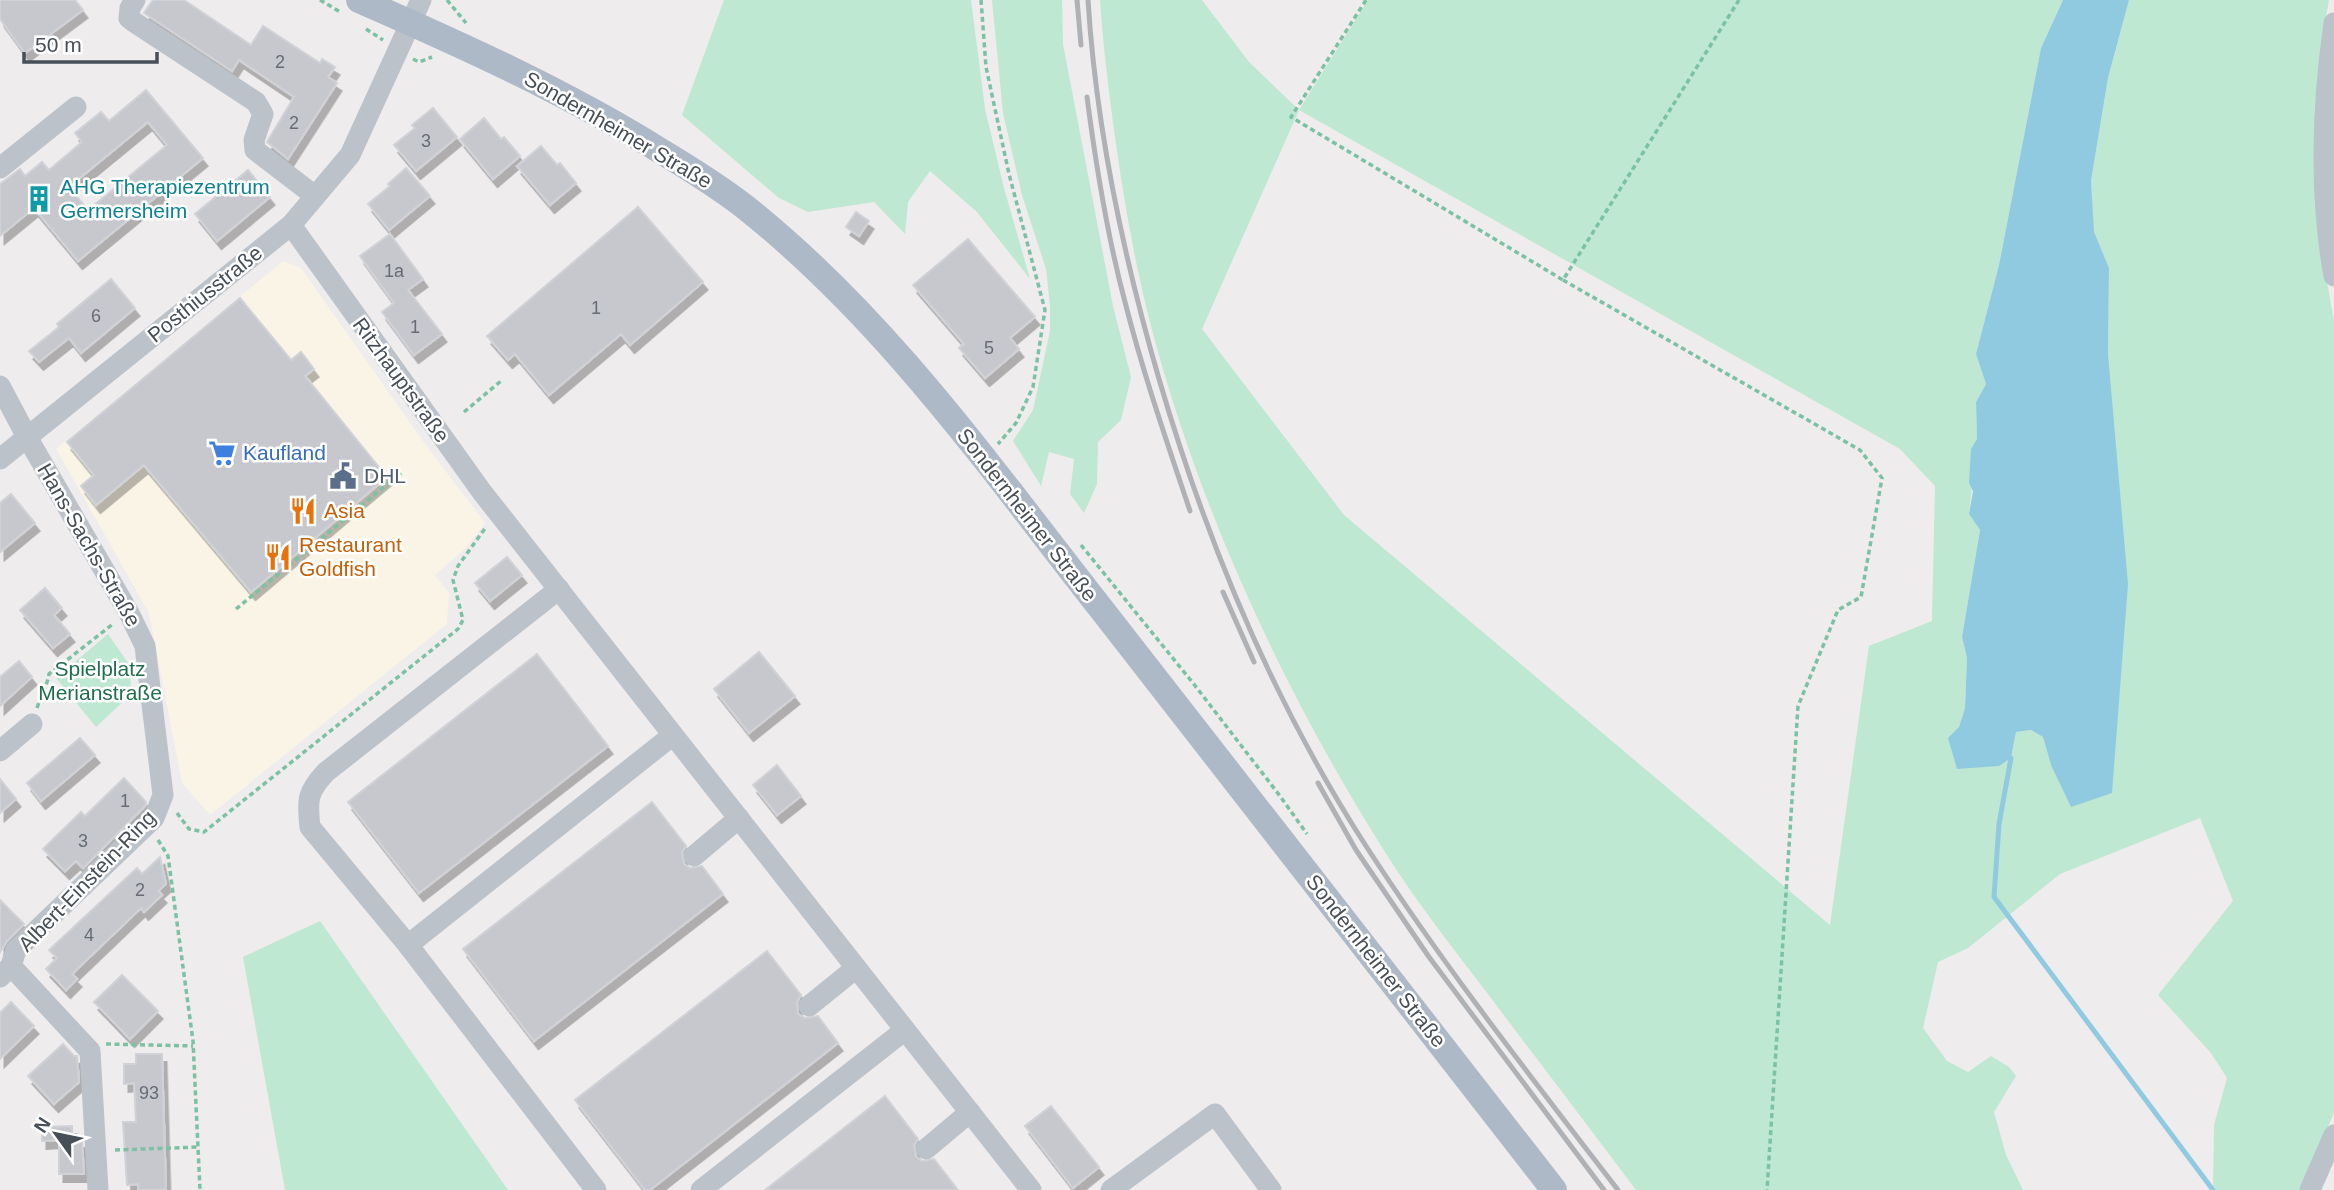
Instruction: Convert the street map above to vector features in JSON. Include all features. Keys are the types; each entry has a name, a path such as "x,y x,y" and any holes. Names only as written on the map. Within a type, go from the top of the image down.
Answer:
{"main road":[{"name":"Sondernheimer Straße","path":"358,15 416,11 592,110 686,166 744,206 837,288 884,338 984,459 1554,1190"}],"street":[{"path":"135,0 130,8 130,18 134,22 256,102 263,114 254,140 255,150 316,196"},
{"name":"Posthiusstraße","path":"0,459 291,225 350,155 416,11"},
{"path":"2334,23 2327,82 2323,165 2334,276"},
{"path":"0,168 76,107"},
{"name":"Ritzhauptstraße","path":"291,225 514,533 1031,1190"},
{"name":"Hans-Sachs-Straße","path":"0,386 145,646 163,795"},
{"path":"559,589 326,772 313,786 307,806 310,827 408,945 596,1190"},
{"path":"0,751 32,724"},
{"path":"408,945 674,735"},
{"name":"Albert-Einstein-Ring","path":"98,1190 90,1051 6,972 16,950 146,826 153,818 163,795"},
{"path":"694,856 738,818"},
{"path":"810,1006 856,968"},
{"path":"701,1190 905,1030"},
{"path":"926,1149 970,1112"},
{"path":"1111,1190 1215,1114 1271,1190"},
{"path":"2310,1190 2334,1135"}],"path":[{"path":"320,0 358,15 399,51 419,62 428,57 440,57"},
{"path":"981,0 986,67 1009,174 1045,310 1033,387 1016,423 994,448"},
{"path":"1366,0 1291,117 1563,281 1860,450 1882,478 1861,597 1838,610 1798,706 1766,1190"},
{"path":"1563,281 1739,0"},
{"path":"464,412 501,381"},
{"path":"236,609 401,473"},
{"path":"163,795 189,829 204,832 458,629 463,620 453,580 458,566 498,511"},
{"path":"32,724 49,674 129,613"},
{"path":"146,826 156,836 168,856 193,1046 200,1190"},
{"path":"83,1043 193,1046"},
{"path":"96,1151 199,1147"}],"shaded area":[{"path":"283,261 301,268 423,441 485,523 466,548 435,575 449,593 447,624 210,815 182,783 149,613 56,449"}],"green space":[{"path":"724,0 971,0 985,109 1030,279 977,212 930,171 908,202 905,234 874,202 808,212 779,198 682,115"},
{"path":"992,0 1062,0 1063,44 1113,306 1131,377 1121,420 1098,442 1097,484 1084,513 1070,494 1074,459 1049,452 1041,486 1013,441 1033,410 1050,331 1050,305 1046,269 1022,195 1003,113"},
{"path":"1100,0 1202,0 1249,62 1299,110 1368,0 2063,0 2041,48 1999,265 1976,354 1986,384 1976,402 1977,439 1969,514 1980,530 1962,637 1967,658 1965,708 1959,727 2011,758 2016,732 2031,730 2043,737 2051,765 2108,354 2109,268 2093,232 2091,181 2108,78 2129,0 2329,0 2326,17 2324,265 2334,321 2334,1113 2300,1190 2213,1190 2214,1125 2227,1078 2211,1053 2158,995 2233,901 2200,818 2060,874 1968,948 1938,962 1923,1028 1947,1061 1968,1072 1991,1056 2009,1067 2016,1076 1994,1112 2006,1155 2023,1190 1636,1190 1397,871 1313,729 1249,600 1195,466 1152,330 1122,187","holes":["1299,110 1900,449 1935,486 1932,621 1869,646 1830,925 1344,515 1202,329"]},
{"name":"Spielplatz Merianstraße","path":"108,634 130,666 131,694 96,727 56,678"},
{"path":"320,921 508,1190 285,1190 243,957"}],"water":[{"path":"2063,0 2129,0 2108,78 2091,181 2094,232 2109,268 2108,354 2128,584 2112,793 2071,807 2051,765 2043,737 2031,730 2016,732 2011,758 1999,766 1957,769 1948,738 1959,727 1965,708 1967,658 1962,637 1980,530 1969,514 1973,491 1969,483 1971,449 1977,439 1976,402 1986,384 1976,354 1999,265 2041,48"}],"building":[{"path":"0,0 75,0 83,10 25,53 0,19"},
{"path":"153,0 184,0 251,45 263,26 320,63 322,59 335,67 328,77 337,83 288,159 267,142 294,97 239,60 232,71 144,13"},
{"path":"146,90 203,158 78,261 34,208 0,236 0,184 20,169 25,176 42,162 49,170 82,142 75,133 101,112 109,121","holes":["148,122 167,145 88,210 69,187"]},
{"path":"433,108 457,137 416,171 394,145 415,128 412,125"},
{"path":"484,118 501,139 504,137 520,156 493,179 460,139"},
{"path":"541,146 557,165 560,163 576,183 550,205 517,166"},
{"path":"406,168 430,196 389,230 368,204"},
{"path":"248,170 270,197 217,241 195,214"},
{"path":"638,207 703,282 630,345 621,334 549,395 515,354 508,360 487,336"},
{"path":"856,212 869,221 859,236 846,227"},
{"path":"390,234 423,279 408,290 442,334 414,355 382,312 394,303 360,256"},
{"path":"968,239 1035,317 1010,338 1019,349 985,378 959,348 964,344 913,285"},
{"path":"111,279 135,308 81,353 69,338 39,362 29,351"},
{"name":"Kaufland","path":"240,298 291,360 301,352 314,369 305,376 387,477 251,592 144,465 96,505 81,486 94,475 67,442"},
{"path":"11,494 35,523 0,552 0,503"},
{"path":"507,557 522,575 490,601 475,583"},
{"path":"45,588 62,608 54,615 70,634 53,648 20,610"},
{"path":"759,652 795,696 749,733 714,689"},
{"path":"537,654 608,746 419,893 348,802"},
{"path":"19,661 32,677 0,706 0,677"},
{"path":"80,738 95,755 41,801 27,783"},
{"path":"777,765 801,796 777,815 753,785"},
{"path":"124,778 146,802 145,806 83,868 76,861 65,871 43,849 81,812 85,816"},
{"path":"0,779 16,799 0,813"},
{"path":"652,802 686,846 682,852 684,864 690,868 702,866 723,894 534,1041 463,949"},
{"path":"160,857 166,884 158,891 162,895 144,912 141,908 72,974 77,979 66,990 46,969 57,958 49,950 137,868 142,874"},
{"path":"0,900 24,924 0,952"},
{"path":"767,951 801,995 797,1002 798,1014 805,1018 818,1016 838,1043 650,1190 645,1190 575,1100"},
{"path":"122,975 158,1011 130,1039 94,1002"},
{"path":"11,1002 34,1026 0,1059 0,1013"},
{"path":"63,1044 77,1056 79,1082 54,1104 28,1076"},
{"path":"136,1054 162,1054 166,1190 138,1190 138,1184 127,1185 123,1122 136,1122 134,1083 124,1084 124,1064 136,1064"},
{"path":"885,1096 918,1139 914,1145 916,1157 922,1161 934,1159 958,1190 765,1190"},
{"path":"1051,1106 1099,1167 1073,1188 1025,1126"},
{"path":"72,1126 72,1140 82,1140 84,1174 59,1174 59,1140 42,1141 42,1127"}],"waterway":[{"path":"2011,758 1999,824 1994,897 2213,1190"}],"railway":[{"path":"1077,0 1081,45"},
{"path":"1088,0 1104,144 1134,286 1178,440 1221,561 1246,620 1301,735 1366,846 1457,977 1618,1190"},
{"path":"1087,97 1103,200 1119,277 1147,381 1190,511"},
{"path":"1223,592 1254,662"},
{"path":"1318,783 1356,850 1429,957 1604,1190"}],"place":[{"name":"AHG Therapiezentrum Germersheim","path":"39,199"},
{"name":"Kaufland","path":"222,453"},
{"name":"DHL","path":"343,476"},
{"name":"Asia","path":"303,511"},
{"name":"Restaurant Goldfish","path":"278,557"}]}
